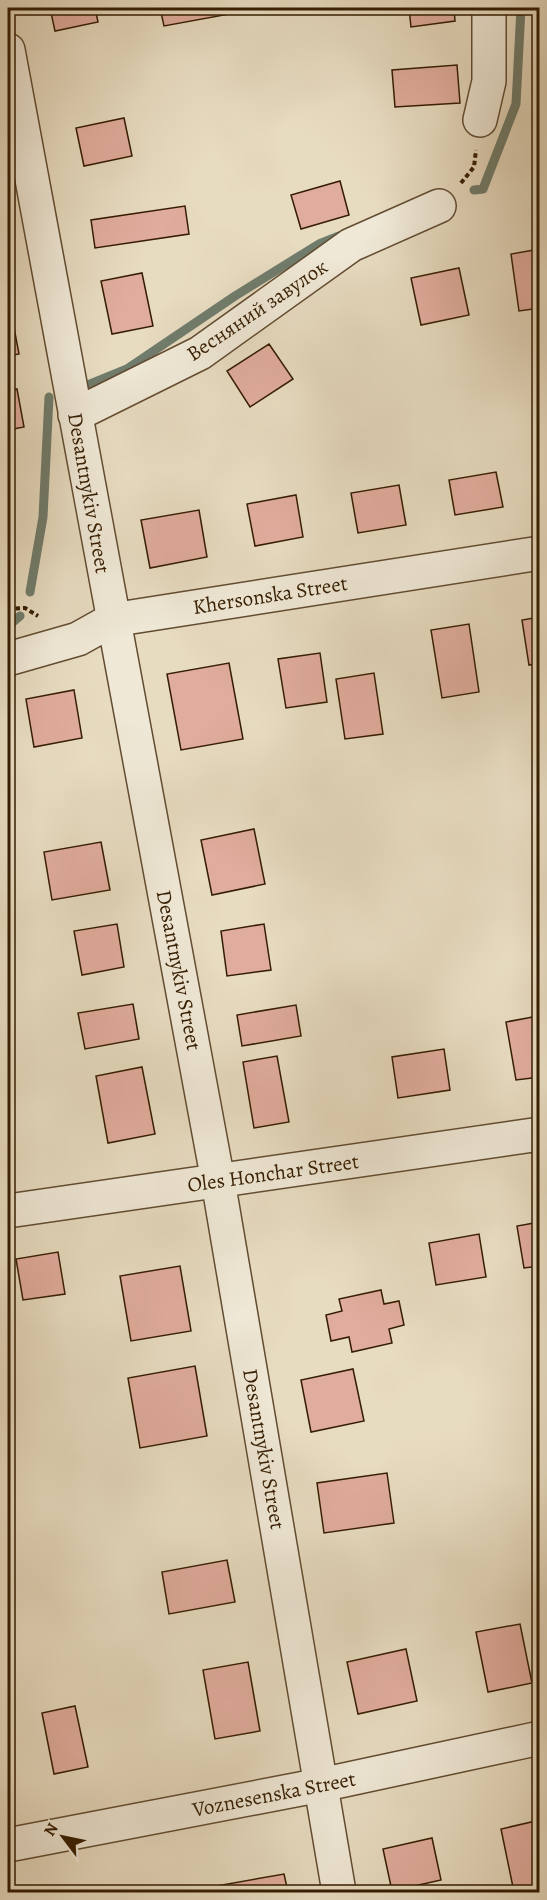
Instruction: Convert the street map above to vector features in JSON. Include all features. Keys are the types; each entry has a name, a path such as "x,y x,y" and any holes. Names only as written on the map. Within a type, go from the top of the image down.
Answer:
{"street":[{"path":"480,120 489,81 489,8"},
{"name":"Desantnykiv Street","path":"8,50 112,620 218,1181 339,1893"},
{"name":"Весняний завулок","path":"75,415 200,353 351,245 439,206"},
{"name":"Khersonska Street","path":"8,659 78,639 112,620 540,553"},
{"name":"Oles Honchar Street","path":"8,1211 540,1134"},
{"name":"Voznesenska Street","path":"8,1845 321,1785 540,1738"}],"path":[{"path":"439,206 474,167 480,120"}],"building":[{"path":"50,8 95,8 98,22 55,31"},
{"path":"160,8 234,8 235,13 164,26"},
{"path":"409,8 454,8 455,21 411,27"},
{"path":"457,65 460,103 395,107 392,70"},
{"path":"124,118 132,156 84,166 76,128"},
{"path":"340,181 349,215 301,229 291,195"},
{"path":"185,206 189,234 95,248 91,220"},
{"path":"540,249 540,308 519,311 511,254"},
{"path":"459,268 469,315 421,325 411,278"},
{"path":"142,273 153,326 112,334 101,281"},
{"path":"8,296 19,354 8,356"},
{"path":"269,344 293,379 250,407 227,371"},
{"path":"17,389 24,427 8,430 8,391"},
{"path":"496,472 503,507 455,515 449,480"},
{"path":"399,485 406,525 358,533 351,493"},
{"path":"296,495 303,537 255,546 247,504"},
{"path":"199,510 207,557 150,568 141,520"},
{"path":"540,617 540,663 529,665 522,620"},
{"path":"469,624 479,692 442,698 431,630"},
{"path":"320,653 327,702 286,708 278,659"},
{"path":"229,663 243,739 181,750 167,674"},
{"path":"374,673 383,734 345,739 336,679"},
{"path":"74,690 82,738 34,747 26,699"},
{"path":"254,829 265,884 212,895 201,840"},
{"path":"101,842 110,890 52,900 44,852"},
{"path":"117,924 124,967 82,975 74,931"},
{"path":"264,924 271,970 227,976 221,931"},
{"path":"133,1004 139,1039 85,1049 78,1013"},
{"path":"296,1005 301,1036 242,1046 237,1015"},
{"path":"538,1016 540,1077 516,1080 506,1022"},
{"path":"444,1049 450,1090 398,1098 392,1057"},
{"path":"277,1056 289,1122 254,1128 243,1062"},
{"path":"142,1067 155,1134 108,1143 96,1076"},
{"path":"540,1222 540,1266 524,1268 517,1226"},
{"path":"479,1234 486,1277 436,1285 429,1243"},
{"path":"58,1252 65,1294 23,1300 16,1259"},
{"path":"180,1266 191,1331 131,1341 120,1276"},
{"path":"381,1290 384,1304 399,1301 404,1325 389,1329 392,1343 352,1352 349,1337 331,1341 326,1315 342,1311 339,1299"},
{"path":"195,1366 207,1436 140,1448 128,1378"},
{"path":"353,1369 364,1421 311,1432 301,1380"},
{"path":"387,1473 394,1523 324,1533 317,1483"},
{"path":"227,1560 235,1602 169,1614 162,1572"},
{"path":"520,1624 532,1683 488,1692 476,1632"},
{"path":"406,1649 417,1701 358,1714 347,1662"},
{"path":"248,1662 260,1731 215,1739 203,1670"},
{"path":"75,1706 88,1767 54,1774 42,1713"},
{"path":"540,1820 540,1852 537,1852 540,1865 540,1892 514,1892 501,1829"},
{"path":"432,1838 441,1880 392,1891 383,1849"},
{"path":"284,1874 288,1892 217,1892 216,1886"}],"waterway":[{"path":"474,190 483,189 516,104 521,8"},
{"path":"78,389 127,369 235,296 319,244 339,236"},
{"path":"30,592 43,517 49,397"},
{"path":"8,626 20,616"}]}
